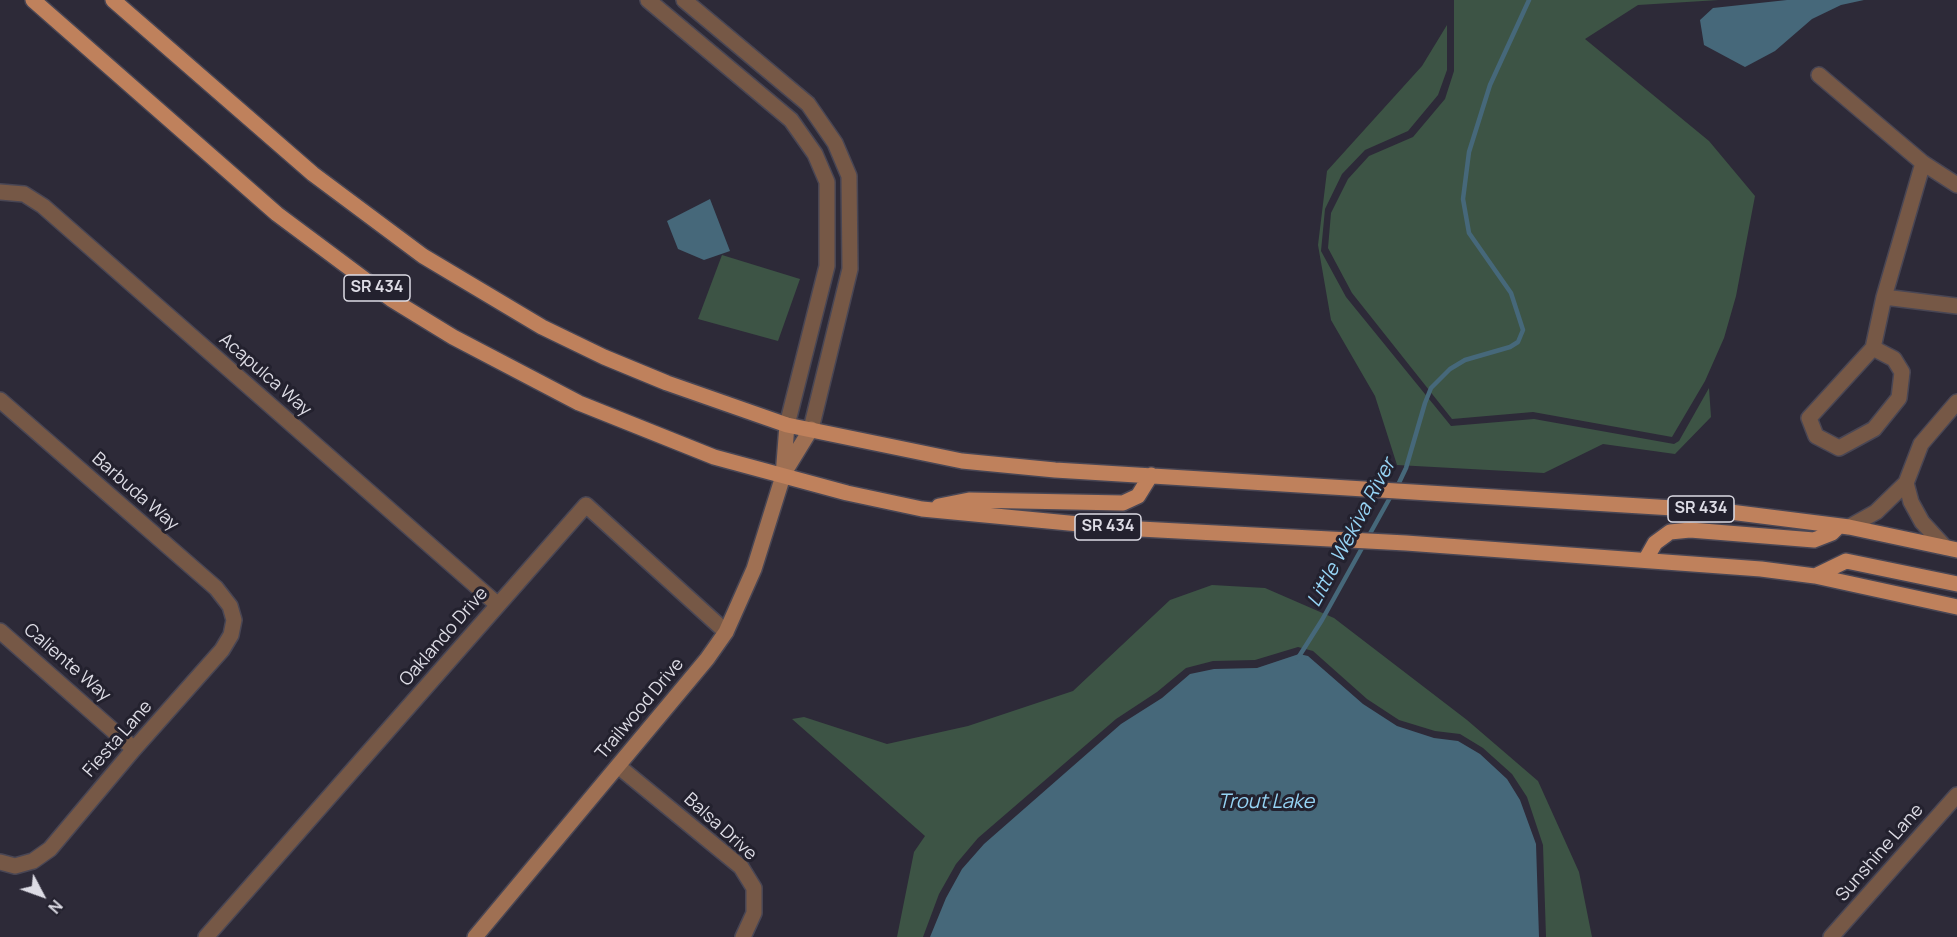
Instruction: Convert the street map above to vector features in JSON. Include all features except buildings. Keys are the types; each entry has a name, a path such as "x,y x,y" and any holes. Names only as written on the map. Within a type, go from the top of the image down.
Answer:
{"main road":[{"name":"SR 434","path":"33,0 277,214 334,259 400,304 504,366 579,403 714,457 922,509 1121,528 1406,543 1646,559 1815,576 1957,607"},
{"name":"SR 434","path":"113,0 313,174 423,256 542,327 604,357 667,383 787,425 962,461 1357,490 1722,511 1844,526 1951,549"},
{"path":"922,509 969,500 1123,503 1138,496 1151,476"},
{"path":"1646,559 1654,543 1670,532 1689,530 1814,540 1844,526"},
{"path":"1815,576 1846,561 1957,584"}],"street":[{"path":"648,0 790,120 815,154 827,182 827,266 787,425"},
{"path":"684,0 808,104 835,143 849,176 850,268 811,429"},
{"path":"1819,75 1923,163 1957,185"},
{"path":"1873,348 1894,359 1902,372 1899,398 1874,429 1839,448 1816,436 1809,418 1873,348 1884,297 1923,163"},
{"name":"Acapulca Way","path":"0,192 24,194 43,206 498,605"},
{"path":"1884,297 1957,306"},
{"name":"Barbuda Way","path":"0,400 216,588 230,606 234,620"},
{"path":"1844,526 1876,512 1906,483 1921,444 1957,402"},
{"name":"Trailwood Drive","path":"475,937 726,632 754,569 783,476 787,425"},
{"name":"Trailwood Drive","path":"783,476 811,429"},
{"path":"1906,483 1911,502 1922,522 1951,549"},
{"name":"Oaklando Drive","path":"206,937 586,505 726,632"},
{"name":"Fiesta Lane","path":"7,864 33,861 50,849 134,749 222,650 231,635 234,620"},
{"name":"Caliente Way","path":"0,631 134,749"},
{"name":"Balsa Drive","path":"618,766 741,867 754,888 754,913 744,937"},
{"name":"Sunshine Lane","path":"1832,937 1957,795"}],"green space":[{"path":"1454,0 1719,0 1638,5 1585,39 1709,141 1755,196 1736,296 1724,338 1705,381 1672,437 1533,412 1452,419 1352,293 1328,248 1331,213 1348,179 1369,156 1413,137 1445,99 1454,71"},
{"path":"1447,25 1447,70 1438,95 1408,131 1365,150 1342,174 1325,209 1321,251 1346,297 1451,426 1534,419 1674,444 1679,441 1709,388 1711,417 1675,454 1603,444 1544,473 1397,465 1375,396 1331,320 1318,245 1327,171 1422,66"},
{"path":"722,255 800,279 778,341 698,319"},
{"path":"1212,585 1265,588 1334,618 1467,720 1538,781 1579,872 1592,937 1546,937 1543,845 1527,797 1512,774 1483,748 1460,734 1435,731 1399,720 1367,699 1313,651 1298,647 1255,660 1213,661 1186,668 1157,692 1116,719 978,838 956,864 939,894 923,937 897,937 914,852 925,836 792,719 804,717 887,744 968,726 1073,691 1170,600"}],"water":[{"path":"1787,0 1864,0 1841,5 1812,19 1775,51 1745,67 1704,45 1700,20 1713,8"},
{"path":"710,199 730,251 704,260 678,249 667,221"},
{"name":"Trout Lake","path":"1299,654 1308,656 1363,704 1397,726 1434,738 1458,741 1480,754 1507,779 1520,800 1536,844 1539,937 930,937 946,898 962,869 984,844 1121,724 1162,698 1190,674 1214,669 1257,668"}],"waterway":[{"name":"Little Wekiva River","path":"1397,487 1406,468 1431,388 1450,369 1465,360 1510,347 1518,342 1523,330 1511,293 1469,233 1463,199 1469,152 1490,85 1529,0"},
{"name":"Little Wekiva River","path":"1298,658 1322,620 1392,494"}]}
